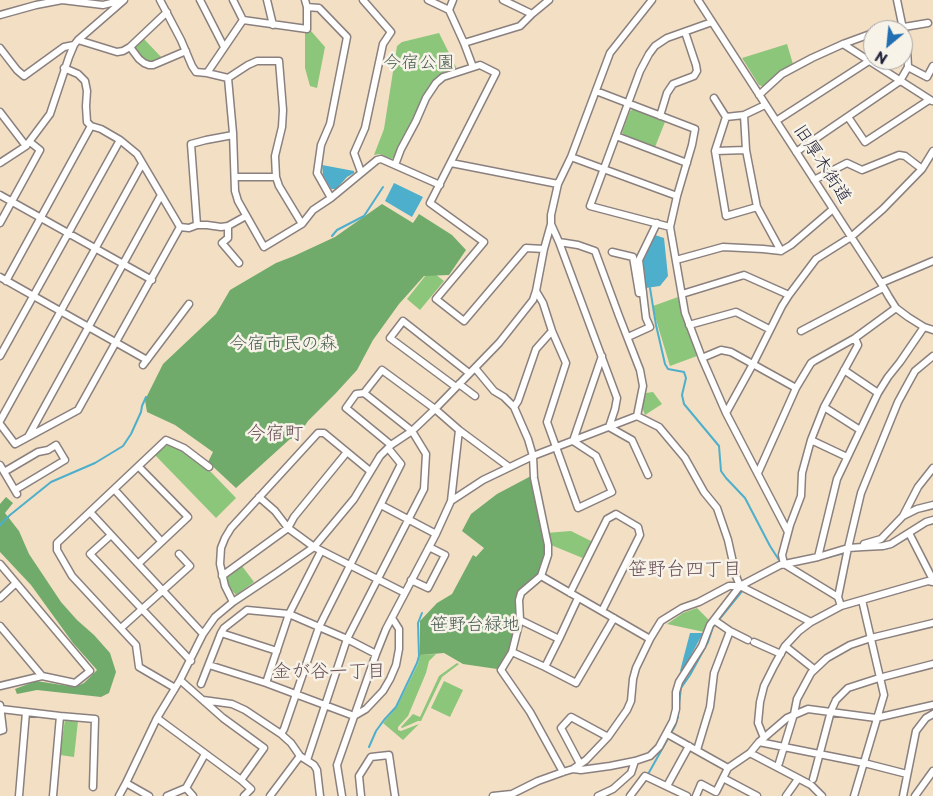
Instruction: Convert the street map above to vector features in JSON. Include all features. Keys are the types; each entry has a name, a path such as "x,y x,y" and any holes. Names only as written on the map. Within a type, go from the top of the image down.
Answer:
{"street":[{"path":"0,15 62,0 103,5 124,0"},
{"path":"0,48 16,70 24,76 64,47 76,42 124,0"},
{"path":"160,0 196,72 228,78 248,64 257,61 279,62 283,110 282,127 275,156 276,176 279,186 302,224"},
{"path":"200,0 224,47"},
{"path":"233,0 243,20"},
{"path":"267,0 272,25"},
{"path":"361,172 354,153 365,128 383,44 391,32 362,0"},
{"path":"428,0 449,10 473,67"},
{"path":"449,10 453,0"},
{"path":"503,0 532,14"},
{"path":"464,43 520,26 549,0"},
{"path":"118,796 157,718 191,661 203,634 215,617 233,602 314,547 354,499 380,456 390,446 412,431 435,409 499,342 533,300 551,224 551,214 558,184 571,157 610,53 652,0"},
{"name":"旧厚木街道","path":"698,0 896,308 924,327 933,330"},
{"path":"897,0 902,20"},
{"path":"243,20 306,29 306,3 319,8 347,37 330,124 321,145 317,172 331,198"},
{"path":"76,42 117,52 130,47 167,12"},
{"path":"207,73 243,20"},
{"path":"670,227 590,206 640,71 649,54 655,46 667,38 712,22"},
{"path":"913,26 928,23"},
{"path":"660,116 667,93 673,84 694,76 696,70 685,32"},
{"path":"759,95 782,74 812,58 863,37"},
{"path":"0,163 28,144 50,114 64,68 76,42"},
{"path":"843,44 863,58"},
{"path":"130,47 139,59 149,65 186,51"},
{"path":"776,121 863,64"},
{"path":"395,165 426,98 436,83 443,77 480,65 496,73 430,203 484,242 436,298 464,320 526,248 544,249"},
{"path":"913,70 927,77 933,66"},
{"path":"64,68 78,74 85,81 87,91 87,122 91,126 101,129 120,140 137,154 180,227"},
{"path":"848,117 865,142 931,101 882,70"},
{"path":"796,152 900,81 906,70"},
{"path":"228,78 235,191 238,201 264,247 302,224 313,210 331,198 377,160 381,159 440,185"},
{"path":"596,91 695,129 670,227 685,313 726,413 788,532"},
{"path":"714,98 726,117"},
{"path":"726,117 744,115 766,105"},
{"path":"0,112 2,120 28,144 40,150 0,223"},
{"path":"744,115 746,150 757,207 781,251"},
{"path":"726,117 715,151 726,216 757,207"},
{"path":"91,126 41,218 3,279 140,356 145,362 189,304"},
{"path":"197,225 191,144 233,135"},
{"path":"616,136 687,163"},
{"path":"0,356 120,140"},
{"path":"715,151 746,150"},
{"path":"726,413 789,295 816,258 851,237 883,209 922,169 933,151"},
{"path":"814,180 847,163 862,170 899,156 905,156 922,169"},
{"path":"571,157 677,196"},
{"path":"451,163 558,184"},
{"path":"142,164 0,422 15,444 78,410 180,227"},
{"path":"235,177 276,176"},
{"path":"0,195 152,280"},
{"path":"28,437 161,195"},
{"path":"676,260 724,247 781,251 791,245 833,209"},
{"path":"180,227 189,228 197,225 228,226 246,216"},
{"path":"628,337 650,327 646,318 639,260 657,223"},
{"path":"551,224 617,398 608,427"},
{"path":"228,226 228,238 222,243 239,263"},
{"path":"559,242 578,245 595,251 640,370 643,386 637,416"},
{"path":"612,252 633,256 639,293 644,292"},
{"path":"801,331 882,285 933,261"},
{"path":"682,294 744,275 789,295"},
{"path":"536,291 543,303 552,331 566,363 547,422 578,508 612,492 596,456 573,441"},
{"path":"758,473 796,388 814,361 855,338 896,308"},
{"path":"689,325 736,312 770,329"},
{"path":"469,374 403,321 390,338 457,386 475,396"},
{"path":"818,557 837,479 878,394 924,327"},
{"path":"514,407 518,401 536,349 552,331"},
{"path":"838,598 784,564 782,555 790,525 802,496 802,473 811,440 824,407 858,345 855,338"},
{"path":"702,358 721,350 731,352 796,388"},
{"path":"573,441 602,356"},
{"path":"841,606 838,598 862,494 898,402 915,371 933,356"},
{"path":"475,368 494,391 504,397 514,407 528,439 533,456 534,478 548,545 548,555 541,576 522,593 519,600 520,620 512,652 501,670 530,712 563,772"},
{"path":"281,734 319,627 401,464 390,446 346,408 356,394 364,393 382,370 508,467"},
{"path":"844,370 878,394"},
{"path":"307,760 347,639 424,489 426,454 412,431 364,393"},
{"path":"824,407 860,430"},
{"path":"451,502 483,480 508,467 637,416 659,427 717,508 728,540 740,586"},
{"path":"608,427 632,440 648,475"},
{"path":"342,796 337,765 376,654 392,618 451,502 459,430"},
{"path":"233,602 225,586 220,564 221,548 225,538 231,528 318,433 324,433 370,471"},
{"path":"176,688 139,667 136,645 72,576 57,550 57,543 166,440 184,448 209,467"},
{"path":"811,440 847,458"},
{"path":"0,465 4,472 16,492 65,460 56,445 48,450 38,452 4,472"},
{"path":"222,576 288,528 294,517 347,452"},
{"path":"138,564 188,517 139,467"},
{"path":"862,546 882,539 903,516 918,487 933,468"},
{"path":"114,490 162,541"},
{"path":"259,497 276,511 288,528 314,547 405,593"},
{"path":"380,505 436,534"},
{"path":"903,516 917,509 933,505"},
{"path":"90,512 203,634"},
{"path":"570,593 607,519 616,514 638,528 640,536 602,611"},
{"path":"573,769 581,770 635,761 652,754 667,733 675,716 677,686 702,646 710,625 740,586 784,564 848,548 891,544 926,522 933,520"},
{"path":"761,740 758,723 764,686 785,646 799,631 811,622 841,606 933,581 909,533"},
{"path":"111,535 90,554 191,661"},
{"path":"412,580 428,588 441,563 445,555 429,547"},
{"path":"266,684 289,614 321,551"},
{"path":"121,628 190,566 179,554"},
{"path":"0,564 90,672 75,683 42,676 0,686"},
{"path":"541,576 650,639"},
{"path":"0,598 16,583"},
{"path":"493,796 512,794 538,781 573,769 608,738 631,701 636,668 650,639 661,621 682,608 699,602 729,586 740,586 811,622"},
{"path":"545,667 578,598"},
{"path":"854,796 884,695 862,600"},
{"path":"201,684 220,633 247,610 289,614 347,639 376,654"},
{"path":"209,664 354,716 366,710 383,691 396,665 399,648 398,629 392,618"},
{"path":"512,652 576,683 614,618"},
{"path":"520,620 559,639"},
{"path":"714,620 730,631 781,654"},
{"path":"779,763 797,699 814,669 827,658 850,645 933,623"},
{"path":"0,626 42,676"},
{"path":"697,750 710,707 714,673 730,631"},
{"path":"220,633 277,651"},
{"path":"785,646 814,669"},
{"path":"813,779 831,711 836,700 848,688 933,664"},
{"path":"180,680 198,693 223,718 264,748 241,780"},
{"path":"203,700 232,704 245,710 291,742 300,756 314,765 317,770 320,796"},
{"path":"696,796 701,784 716,792 728,768 750,753 761,740 794,714 808,709 876,718 933,705"},
{"path":"0,731 3,730 0,707 26,712 95,719 93,787"},
{"path":"19,796 26,712"},
{"path":"903,796 916,731 926,718 933,714"},
{"path":"53,796 60,716"},
{"path":"580,764 561,728 571,717 608,738"},
{"path":"157,718 241,780 251,789 244,796"},
{"path":"667,733 728,768"},
{"path":"761,740 784,748 864,763 908,774"},
{"path":"667,786 689,746"},
{"path":"750,753 811,785 822,796"},
{"path":"167,796 186,788 205,754"},
{"path":"361,796 359,776 371,757 389,755 395,796"},
{"path":"270,796 300,756"},
{"path":"598,796 613,788 631,773 635,761"},
{"path":"915,796 933,772"},
{"path":"630,796 645,776 687,796"},
{"path":"723,778 757,796"},
{"path":"786,796 798,779"},
{"path":"126,783 149,796"},
{"path":"186,788 193,796"}],"green space":[{"path":"305,31 311,31 325,47 317,88 310,86 305,68"},
{"name":"今宿公園","path":"439,33 457,69 436,80 430,86 394,158 390,159 380,154 374,155 384,129 397,46 402,42"},
{"path":"144,39 162,58 150,62 140,55 134,48"},
{"path":"787,44 793,64 778,73 765,87 759,85 742,58"},
{"path":"634,109 665,122 655,147 624,136 622,132 630,111"},
{"name":"今宿市民の森","path":"382,204 413,223 419,214 452,235 466,250 449,275 424,276 399,304 373,340 357,370 308,421 296,439 290,439 236,488 208,462 213,452 175,425 147,412 145,400 163,364 216,314 230,290 276,263 335,237"},
{"path":"430,270 444,281 420,310 407,299"},
{"path":"678,297 697,356 670,366 653,306"},
{"path":"653,392 662,404 645,415 642,407 646,393"},
{"path":"167,445 183,451 212,473 236,498 216,518 155,455"},
{"name":"笹野台緑地","path":"531,476 544,533 546,555 539,574 517,600 516,625 511,649 497,669 463,664 444,653 420,655 420,621 437,603 452,594 473,555 476,557 484,548 462,531 471,514 497,494"},
{"path":"6,497 13,503 5,513 19,531 29,554 61,602 110,653 116,672 109,693 101,697 37,690 17,694 15,689 36,681 75,687 84,683 97,670 73,643 31,585 0,552 0,504"},
{"path":"571,531 593,542 585,559 551,545 546,533"},
{"path":"242,566 254,582 236,595 230,588 227,579 228,576"},
{"path":"697,608 710,621 704,632 667,624 683,613"},
{"path":"436,654 429,661 408,716 398,727 398,730 401,731 419,724 403,740 383,723 397,707 418,664 420,655"},
{"path":"457,663 459,664 442,677 421,721 402,728 413,714 420,717 439,676"},
{"path":"444,681 463,690 450,717 431,708"},
{"path":"65,719 78,721 74,757 60,755"}],"water":[{"path":"322,165 354,171 354,173 347,177 336,189 331,189 323,175"},
{"path":"394,183 423,197 412,217 385,201"},
{"path":"655,235 664,238 668,276 660,286 646,288 643,260"},
{"path":"690,633 703,633 682,672 680,671"}],"waterway":[{"path":"332,236 337,230 364,216 383,187"},
{"path":"650,288 665,364 668,369 684,372 686,378 682,395 684,404 719,446 721,471 745,498 779,560"},
{"path":"0,525 51,482 95,463 123,446 131,434 146,397"},
{"path":"884,549 892,547 909,537"},
{"path":"820,559 845,553"},
{"path":"679,704 681,688 708,642 713,627 743,590"},
{"path":"369,747 376,731 396,707 417,663 419,656 418,623 422,613"},
{"path":"647,776 675,726 678,711"}],"district":[{"name":"今宿町","path":"275,434"},
{"name":"笹野台四丁目","path":"685,570"},
{"name":"金が谷一丁目","path":"329,672"}]}
